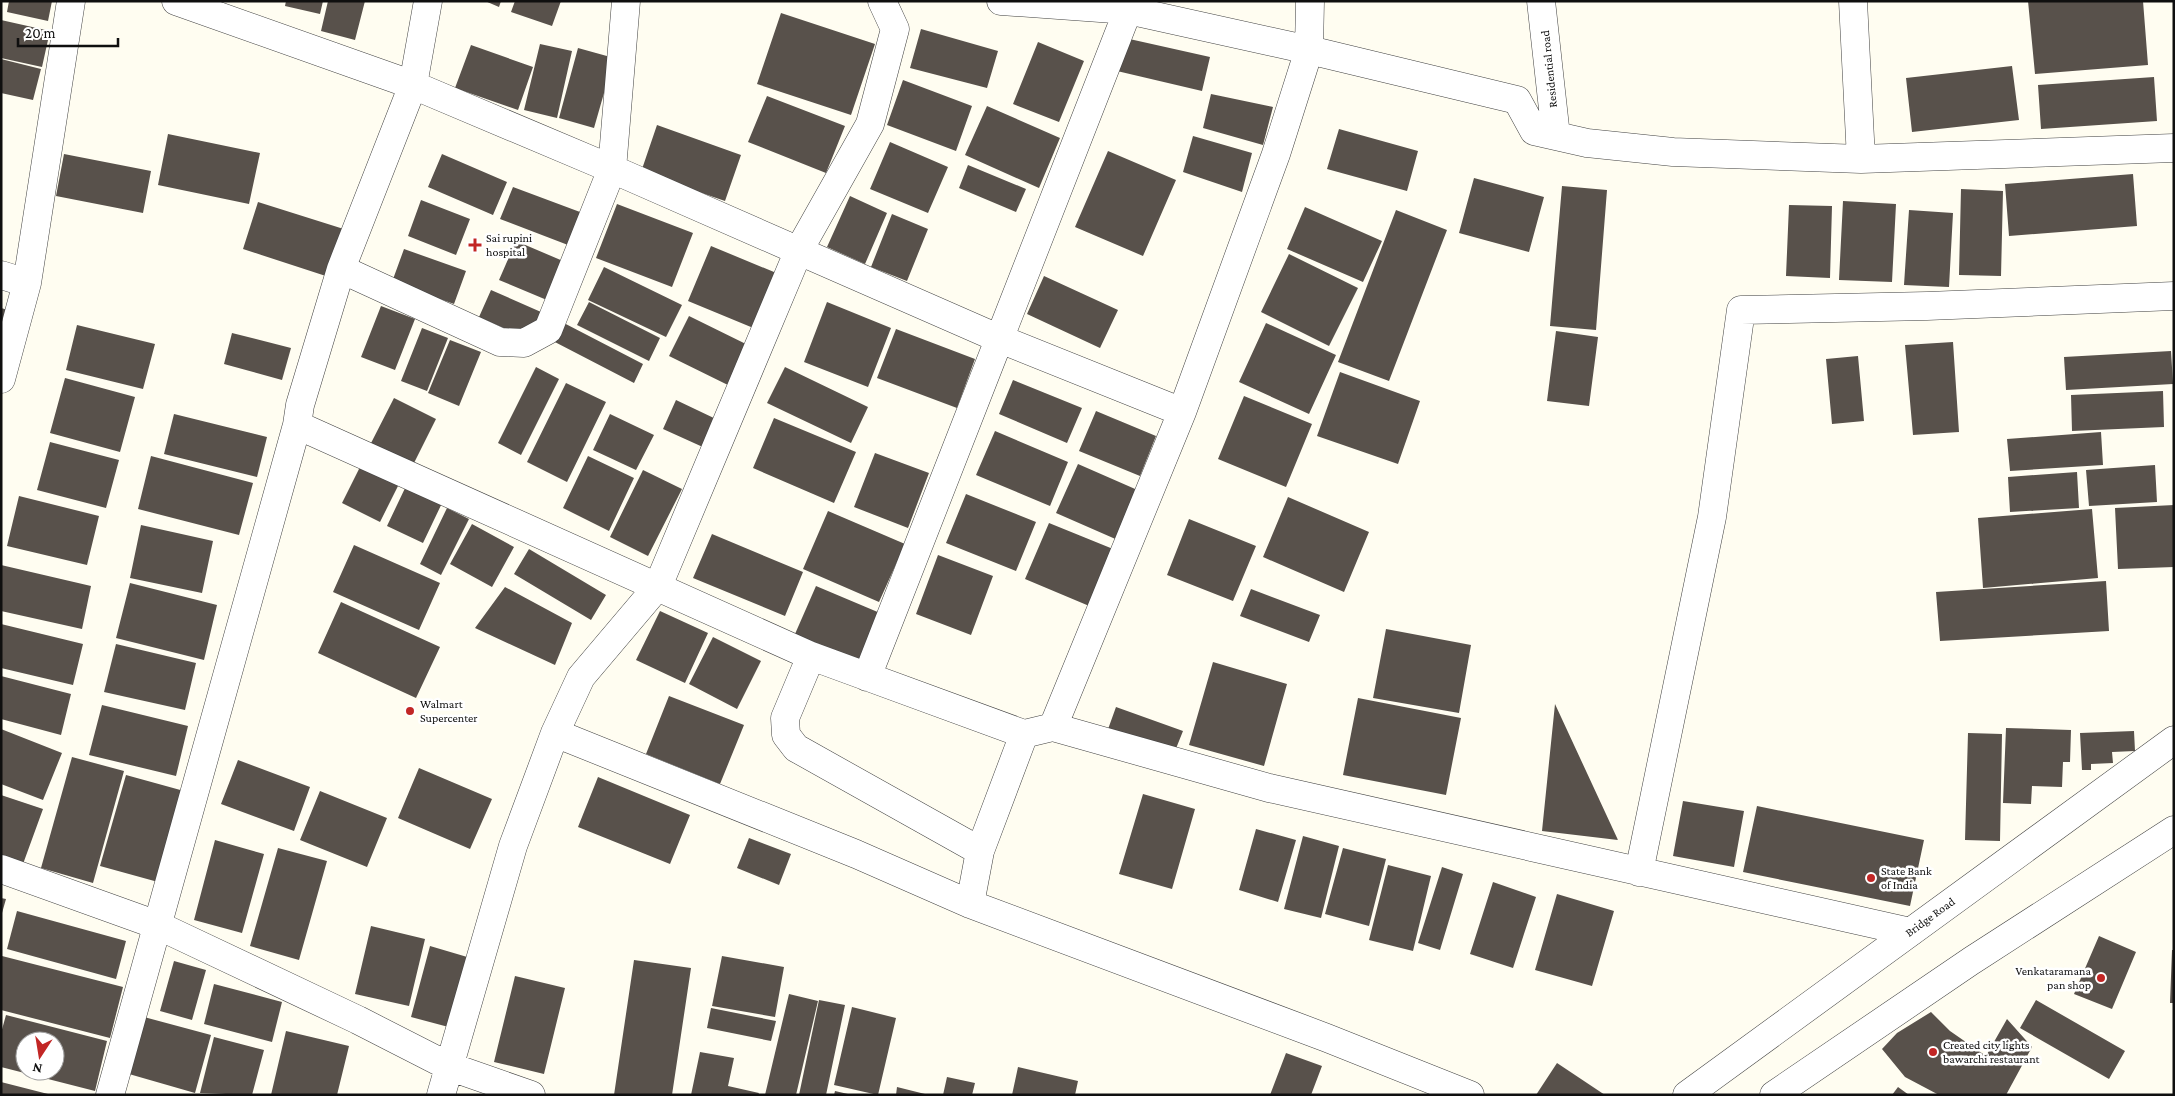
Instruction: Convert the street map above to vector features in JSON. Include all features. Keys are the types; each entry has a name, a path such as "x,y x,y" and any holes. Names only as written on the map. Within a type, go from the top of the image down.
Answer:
{"street":[{"path":"1,379 27,284 71,1"},
{"path":"110,1095 297,425 300,405 341,269 413,85 428,1"},
{"path":"341,269 500,342 524,344 548,330 612,169 626,1"},
{"path":"441,1095 513,846 555,733 581,677 658,586 799,250 870,124 895,29 882,1"},
{"path":"1001,1 1128,10 1309,50 1517,100 1534,132 1586,142 1673,152 1861,159 2174,148"},
{"path":"1054,726 1182,412 1276,154 1309,50 1310,1"},
{"name":"Residential road","path":"1541,1 1556,136"},
{"path":"1853,1 1861,159"},
{"path":"191,3 413,85 612,169 1000,339 1182,412"},
{"path":"866,677 1128,10"},
{"path":"1,275 27,284"},
{"path":"1638,872 1712,517 1741,310 1927,306 2174,296"},
{"path":"297,425 810,656 1024,734 1054,726 1269,788 1910,932"},
{"path":"810,656 785,718 786,735 796,748 980,851"},
{"path":"555,733 856,854 970,904 1327,1038 1470,1095"},
{"path":"970,904 980,851 1024,734"},
{"name":"Bridge Road","path":"1687,1095 2174,740"},
{"path":"1774,1095 1972,960 2174,830"},
{"path":"1,869 157,925 358,1020 448,1066 531,1095"}],"building":[{"path":"9,1 52,1 48,21 7,12"},
{"path":"286,1 323,1 320,14 285,6"},
{"path":"328,1 365,1 355,40 321,31"},
{"path":"485,1 501,1 499,7"},
{"path":"515,1 561,1 552,26 511,12"},
{"path":"2028,1 2143,1 2148,65 2035,74"},
{"path":"781,13 875,44 851,115 757,84"},
{"path":"1,20 50,31 42,67 1,58"},
{"path":"921,29 998,51 987,88 910,68"},
{"path":"1125,38 1210,57 1202,91 1117,71"},
{"path":"1038,42 1084,61 1059,122 1013,104"},
{"path":"540,44 572,51 557,118 524,110"},
{"path":"471,45 533,67 518,110 455,88"},
{"path":"578,48 614,58 594,128 559,118"},
{"path":"1,59 41,69 33,100 1,93"},
{"path":"2012,66 2019,120 1912,132 1906,78"},
{"path":"2154,77 2157,121 2041,129 2038,85"},
{"path":"903,80 972,106 956,151 887,125"},
{"path":"1211,94 1273,107 1263,145 1203,128"},
{"path":"767,96 845,126 826,173 748,142"},
{"path":"987,106 1060,138 1039,188 965,155"},
{"path":"657,125 741,155 725,201 641,172"},
{"path":"1339,129 1418,151 1407,191 1327,169"},
{"path":"168,134 260,153 249,204 158,185"},
{"path":"1193,136 1252,153 1242,192 1183,172"},
{"path":"890,142 948,167 928,213 870,189"},
{"path":"1108,151 1176,180 1143,256 1075,227"},
{"path":"64,154 151,171 143,213 56,196"},
{"path":"442,154 507,182 493,215 428,187"},
{"path":"968,165 1026,189 1016,212 959,188"},
{"path":"2133,174 2137,226 2009,236 2005,184"},
{"path":"1474,178 1544,197 1529,252 1459,233"},
{"path":"1562,186 1607,190 1596,330 1550,326"},
{"path":"513,187 580,212 568,245 500,219"},
{"path":"1961,189 2003,191 2001,276 1959,275"},
{"path":"850,196 887,213 865,264 827,247"},
{"path":"421,200 470,219 456,255 408,236"},
{"path":"1843,201 1896,204 1892,282 1839,280"},
{"path":"258,202 350,231 335,279 243,249"},
{"path":"617,204 693,233 672,287 596,258"},
{"path":"1789,205 1832,206 1830,278 1786,276"},
{"path":"1305,207 1382,241 1363,282 1287,249"},
{"path":"1396,210 1447,230 1389,381 1338,362"},
{"path":"1909,210 1953,213 1949,287 1904,285"},
{"path":"892,214 928,229 907,281 871,267"},
{"path":"516,241 570,264 554,303 499,280"},
{"path":"711,246 786,277 763,332 688,301"},
{"path":"404,249 466,271 454,304 392,282"},
{"path":"1289,254 1358,288 1329,346 1261,312"},
{"path":"604,267 682,305 666,337 588,300"},
{"path":"1044,276 1118,310 1100,348 1027,314"},
{"path":"491,290 541,312 529,339 479,317"},
{"path":"589,302 660,338 649,361 577,325"},
{"path":"827,302 891,328 868,387 804,362"},
{"path":"381,306 415,319 395,370 361,357"},
{"path":"1,308 8,310 1,334"},
{"path":"689,316 754,348 734,388 669,356"},
{"path":"560,321 643,364 634,383 551,340"},
{"path":"1266,323 1336,355 1309,414 1239,382"},
{"path":"77,325 155,344 143,389 66,370"},
{"path":"422,328 448,338 427,391 401,381"},
{"path":"896,329 975,359 957,408 877,378"},
{"path":"1556,331 1598,337 1589,406 1547,401"},
{"path":"232,333 291,348 282,380 224,364"},
{"path":"450,340 481,352 459,406 428,393"},
{"path":"1953,342 1959,432 1913,435 1905,345"},
{"path":"2171,351 2173,384 2066,390 2064,357"},
{"path":"1858,356 1864,421 1832,424 1826,359"},
{"path":"536,367 559,379 521,455 498,443"},
{"path":"785,367 868,407 851,443 767,403"},
{"path":"1340,372 1420,401 1398,464 1317,436"},
{"path":"65,378 135,397 120,452 50,433"},
{"path":"1013,380 1082,408 1067,443 999,414"},
{"path":"566,383 606,402 567,482 527,462"},
{"path":"2163,391 2164,427 2072,431 2071,395"},
{"path":"1244,396 1312,424 1286,487 1218,459"},
{"path":"394,398 436,419 411,469 369,447"},
{"path":"676,400 718,420 705,448 663,429"},
{"path":"1096,411 1156,436 1140,476 1079,451"},
{"path":"174,414 267,437 257,477 164,454"},
{"path":"610,414 654,435 636,470 593,450"},
{"path":"774,418 856,452 834,503 753,468"},
{"path":"995,431 1068,462 1050,506 976,475"},
{"path":"2101,432 2103,465 2010,471 2007,439"},
{"path":"50,442 119,460 106,508 37,490"},
{"path":"875,453 929,473 908,528 854,507"},
{"path":"151,456 253,483 239,535 138,509"},
{"path":"588,456 634,478 609,531 563,508"},
{"path":"363,461 401,480 380,522 342,503"},
{"path":"1078,464 1142,492 1120,541 1056,513"},
{"path":"2155,465 2157,502 2089,506 2086,470"},
{"path":"643,470 682,489 648,556 610,537"},
{"path":"2077,472 2079,508 2010,512 2008,477"},
{"path":"407,484 443,501 423,543 387,526"},
{"path":"966,494 1036,522 1016,571 946,543"},
{"path":"19,496 99,516 87,565 7,546"},
{"path":"1288,497 1369,532 1344,592 1263,557"},
{"path":"2174,505 2174,567 2118,569 2115,508"},
{"path":"447,508 469,519 441,575 420,564"},
{"path":"2092,509 2098,578 1983,588 1978,518"},
{"path":"828,511 905,544 879,602 803,569"},
{"path":"1189,519 1256,546 1233,601 1167,575"},
{"path":"1049,523 1118,551 1094,608 1025,579"},
{"path":"472,524 514,547 492,587 450,564"},
{"path":"141,525 213,541 202,593 130,578"},
{"path":"712,534 803,572 785,616 693,578"},
{"path":"354,545 440,583 419,630 333,592"},
{"path":"529,549 606,595 591,620 514,574"},
{"path":"938,555 993,576 971,635 916,614"},
{"path":"1,565 91,586 82,629 1,611"},
{"path":"2106,581 2109,631 1940,641 1936,592"},
{"path":"130,583 217,605 204,660 116,638"},
{"path":"816,586 880,613 859,661 795,634"},
{"path":"505,587 572,623 555,665 475,628"},
{"path":"1251,589 1320,615 1309,642 1240,616"},
{"path":"341,602 440,647 416,698 318,653"},
{"path":"660,611 708,633 685,683 636,660"},
{"path":"1,624 83,644 73,685 1,668"},
{"path":"1386,629 1471,645 1459,713 1373,698"},
{"path":"713,637 761,661 737,709 689,684"},
{"path":"116,644 196,663 185,710 104,692"},
{"path":"1213,662 1287,684 1264,766 1189,745"},
{"path":"1,676 71,694 61,735 1,719"},
{"path":"669,696 744,725 720,784 646,754"},
{"path":"1358,698 1461,718 1446,795 1343,775"},
{"path":"1555,704 1618,840 1542,831"},
{"path":"102,705 188,726 176,776 89,755"},
{"path":"1116,707 1183,731 1173,756 1107,732"},
{"path":"2006,728 2071,730 2070,762 2063,762 2062,787 2032,786 2031,804 2003,803"},
{"path":"1,729 62,753 43,800 1,784"},
{"path":"2134,731 2135,751 2112,752 2113,763 2091,764 2091,770 2082,770 2080,733"},
{"path":"1968,733 2002,734 2000,841 1965,840"},
{"path":"72,757 124,771 93,883 41,868"},
{"path":"238,760 310,787 294,831 221,804"},
{"path":"419,768 492,799 470,849 398,818"},
{"path":"126,775 184,791 158,882 100,866"},
{"path":"598,777 690,815 670,864 578,827"},
{"path":"320,791 387,818 367,867 300,840"},
{"path":"1143,794 1195,809 1172,889 1119,874"},
{"path":"1,795 43,809 23,864 1,856"},
{"path":"1683,801 1744,811 1734,867 1673,856"},
{"path":"1757,806 1924,840 1910,906 1743,872"},
{"path":"1256,829 1296,840 1278,902 1239,890"},
{"path":"1303,836 1339,846 1321,918 1284,909"},
{"path":"749,838 791,854 779,885 737,868"},
{"path":"215,840 264,854 242,933 194,920"},
{"path":"278,848 327,861 299,960 250,946"},
{"path":"1343,848 1386,859 1369,926 1325,914"},
{"path":"1388,865 1431,876 1413,951 1369,940"},
{"path":"1442,867 1463,874 1440,950 1418,943"},
{"path":"1493,882 1536,897 1513,968 1470,954"},
{"path":"1557,894 1614,911 1592,986 1535,970"},
{"path":"1,898 6,899 2,913 1,913"},
{"path":"17,911 126,941 116,979 7,949"},
{"path":"371,926 425,939 409,1006 355,994"},
{"path":"2099,936 2136,952 2112,1009 2074,994"},
{"path":"430,946 474,959 456,1029 411,1017"},
{"path":"2172,950 2174,950 2174,1003 2170,1003"},
{"path":"2,956 123,987 110,1038 1,1010"},
{"path":"722,956 784,967 775,1017 712,1006"},
{"path":"634,960 691,968 672,1095 614,1095"},
{"path":"174,961 206,970 192,1020 160,1011"},
{"path":"515,976 565,988 544,1074 494,1062"},
{"path":"214,984 282,1002 272,1042 204,1024"},
{"path":"789,994 818,1001 796,1095 765,1095"},
{"path":"819,1000 845,1005 826,1095 799,1095"},
{"path":"2036,1000 2125,1051 2109,1079 2020,1028"},
{"path":"852,1007 896,1018 878,1095 834,1085"},
{"path":"711,1008 776,1021 771,1041 707,1028"},
{"name":"Created city lights bawarchi restaurant","path":"1931,1012 1950,1031 1986,1056 2007,1019 2032,1047 2006,1095 1939,1095 1905,1077 1882,1049 1897,1033"},
{"path":"6,1015 107,1041 95,1091 56,1081 65,1081 65,1031 15,1031 15,1071 1,1067 1,1033"},
{"path":"144,1017 211,1035 195,1093 129,1074"},
{"path":"286,1031 349,1046 337,1095 271,1095"},
{"path":"214,1037 264,1050 252,1095 200,1093"},
{"path":"700,1052 734,1058 728,1086 759,1093 758,1095 691,1095"},
{"path":"1286,1053 1322,1066 1311,1095 1270,1095"},
{"path":"1557,1063 1605,1095 1536,1095"},
{"path":"1018,1067 1078,1081 1075,1095 1012,1095"},
{"path":"947,1077 975,1083 972,1095 943,1095"},
{"path":"1,1082 48,1094 48,1095 1,1095"},
{"path":"897,1087 925,1094 925,1095 896,1095"},
{"path":"1898,1087 1909,1095 1892,1095"},
{"path":"835,1091 848,1094 848,1095 834,1095"}],"place":[{"name":"Sai rupini hospital","path":"475,245"},
{"name":"Walmart Supercenter","path":"410,711"},
{"name":"State Bank of India","path":"1871,878"},
{"name":"Venkataramana pan shop","path":"2101,978"},
{"name":"Created city lights bawarchi restaurant","path":"1933,1052"}]}
